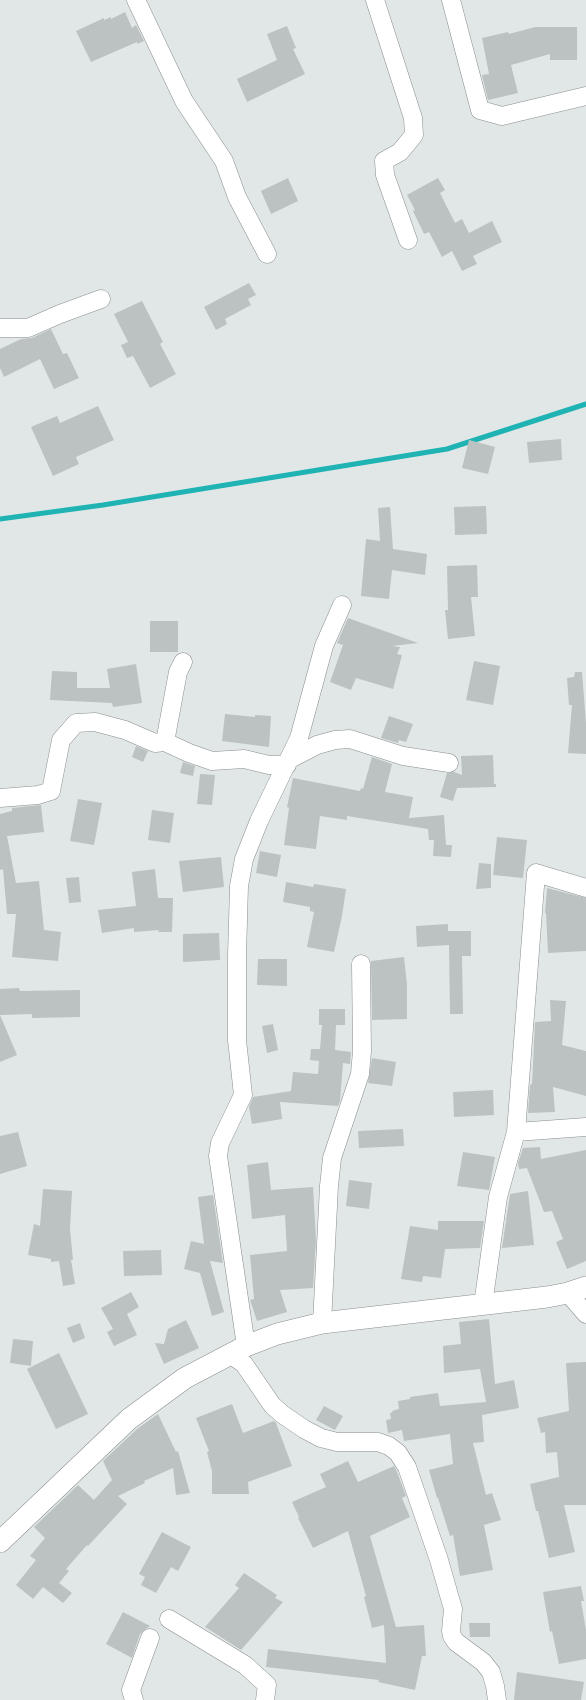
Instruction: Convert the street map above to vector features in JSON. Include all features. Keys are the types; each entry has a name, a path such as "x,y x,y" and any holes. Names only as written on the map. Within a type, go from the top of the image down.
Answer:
{"street":[{"path":"136,0 184,101 224,161 237,198 267,254"},
{"path":"375,0 413,118 414,136 400,152 384,161 384,175 408,240"},
{"path":"451,0 480,110 502,116 586,96"},
{"path":"0,328 28,328 101,299"},
{"path":"342,605 324,646 299,738 259,821 244,859 239,886 237,1040 243,1095 220,1143 218,1156 238,1350 244,1364 272,1405 304,1429 321,1438 337,1442 378,1442 389,1446 398,1453 407,1467 439,1560 453,1609 452,1636 456,1642 483,1662 490,1672 497,1700"},
{"path":"165,742 178,672 183,662"},
{"path":"0,798 38,795 51,791 61,740 76,723 95,722 125,730 155,744 165,742 189,754 212,761 244,759 269,765 288,762 317,745 335,740 350,739 403,756 449,763"},
{"path":"483,1305 498,1197 516,1132 536,873 586,888"},
{"path":"322,1323 332,1158 360,1074 362,1051 361,964"},
{"path":"516,1132 586,1127"},
{"path":"0,1542 129,1419 185,1378 238,1350 277,1334 322,1323 483,1305 577,1290 586,1314"},
{"path":"169,1619 245,1665 267,1685 265,1700"},
{"path":"134,1700 131,1690 150,1638"}],"building":[{"path":"125,12 132,28 136,25 144,41 137,44 137,42 91,62 76,31 104,18 104,20 111,17 111,19"},
{"path":"287,26 296,48 293,49 305,74 247,102 237,79 277,60 267,34"},
{"path":"535,27 577,27 577,60 550,60 550,54 511,65 518,93 488,100 482,75 489,74 482,38 508,32 509,34"},
{"path":"288,178 298,201 271,214 261,191"},
{"path":"438,178 445,190 440,193 455,223 462,219 469,233 492,221 502,242 473,256 477,264 462,271 452,251 442,257 429,232 424,234 407,195"},
{"path":"249,283 256,295 248,299 251,305 225,319 227,324 216,330 204,307"},
{"path":"142,301 163,342 160,344 176,374 150,388 133,356 127,358 121,345 128,342 114,314"},
{"path":"51,329 63,354 67,353 79,378 54,389 40,359 4,377 0,368 0,349 21,339 32,338"},
{"path":"98,406 114,440 76,457 79,464 53,476 31,427 57,416 60,423"},
{"path":"561,439 562,460 529,463 527,442"},
{"path":"469,440 495,447 488,474 462,468"},
{"path":"486,506 487,534 455,535 454,507"},
{"path":"390,507 393,549 427,554 425,575 392,570 389,599 361,596 366,539 380,541 378,508"},
{"path":"477,565 478,597 471,597 475,636 448,639 445,610 448,610 447,566"},
{"path":"348,618 418,643 392,646 400,647 397,654 402,655 393,689 356,678 351,690 330,682 343,645 337,643"},
{"path":"150,621 178,621 178,652 150,652"},
{"path":"474,661 500,666 493,705 466,700"},
{"path":"136,664 142,703 113,707 112,703 50,700 52,671 77,672 77,688 110,688 107,669"},
{"path":"575,672 582,672 586,723 586,754 568,753 572,705 569,705 567,678 574,677"},
{"path":"225,714 255,717 255,715 271,716 269,747 222,741"},
{"path":"389,716 413,724 406,742 399,740 398,743 381,738"},
{"path":"136,746 148,751 143,762 132,757"},
{"path":"493,755 494,784 496,784 496,787 457,788 453,801 440,797 447,773 454,772 462,775 461,756"},
{"path":"372,757 392,764 385,792 413,797 409,818 444,815 446,845 452,845 451,857 433,856 434,840 429,840 428,829 347,816 347,820 320,816 316,849 284,845 289,808 287,807 293,778 360,791 361,788 363,789"},
{"path":"183,762 195,766 193,776 180,773"},
{"path":"200,774 215,775 212,805 197,804"},
{"path":"78,799 102,803 94,845 70,841"},
{"path":"41,805 44,832 7,836 16,883 39,881 44,930 61,932 58,961 12,957 16,914 7,914 3,869 0,870 0,814 12,811 12,808"},
{"path":"152,810 174,813 170,843 148,840"},
{"path":"497,837 527,840 523,878 493,875"},
{"path":"260,851 281,855 277,877 256,873"},
{"path":"221,857 224,887 183,892 179,861"},
{"path":"479,863 491,864 491,888 476,889"},
{"path":"155,869 158,898 173,898 172,932 158,932 159,930 134,932 134,928 102,933 98,910 136,906 132,872"},
{"path":"79,877 81,902 69,903 66,878"},
{"path":"286,882 313,887 314,884 346,889 334,952 307,947 314,912 310,911 310,907 283,902"},
{"path":"547,888 586,898 586,951 548,953 545,913"},
{"path":"448,924 448,931 471,931 471,956 462,956 463,1014 450,1014 449,945 417,947 416,926"},
{"path":"219,933 220,960 183,962 183,934"},
{"path":"404,957 407,985 407,1019 372,1020 371,961"},
{"path":"258,959 287,959 287,986 257,985"},
{"path":"19,988 20,991 80,990 80,1017 32,1018 32,1014 0,1015 0,989"},
{"path":"550,1000 566,1001 562,1045 586,1051 586,1096 553,1087 555,1112 528,1113 530,1085 532,1084 535,1022 551,1021"},
{"path":"319,1009 345,1009 345,1025 336,1025 335,1050 351,1052 350,1064 343,1063 338,1106 280,1102 282,1119 252,1124 249,1107 253,1097 291,1091 293,1072 318,1074 319,1061 310,1060 311,1049 320,1049 322,1025 319,1025"},
{"path":"0,1015 17,1055 0,1062"},
{"path":"273,1024 278,1050 267,1053 262,1026"},
{"path":"372,1058 396,1062 392,1086 368,1083"},
{"path":"493,1090 494,1115 454,1117 453,1092"},
{"path":"403,1129 404,1146 359,1148 358,1131"},
{"path":"18,1132 27,1166 0,1174 0,1136"},
{"path":"540,1147 541,1159 586,1150 586,1261 567,1269 556,1242 563,1239 552,1211 544,1212 527,1168 519,1169 518,1163 523,1148"},
{"path":"463,1152 495,1157 489,1190 457,1186"},
{"path":"268,1162 271,1190 313,1187 316,1240 313,1288 280,1290 287,1312 257,1321 250,1300 254,1299 250,1255 287,1251 285,1215 252,1219 247,1165"},
{"path":"349,1180 372,1183 369,1209 346,1206"},
{"path":"43,1189 72,1191 70,1229 73,1260 71,1260 75,1284 63,1286 59,1261 51,1262 51,1259 28,1255 34,1224 40,1226"},
{"path":"528,1191 534,1245 502,1248 510,1194"},
{"path":"213,1195 223,1263 210,1261 224,1312 212,1316 200,1273 184,1269 191,1241 204,1244 198,1197"},
{"path":"438,1221 484,1221 480,1248 445,1249 441,1278 423,1276 422,1282 401,1279 410,1226 438,1230"},
{"path":"161,1250 162,1275 124,1276 123,1251"},
{"path":"131,1292 139,1307 127,1314 137,1335 114,1346 107,1332 113,1329 101,1308"},
{"path":"489,1319 495,1384 514,1380 519,1408 482,1415 484,1442 473,1443 486,1495 492,1493 501,1520 484,1525 493,1570 460,1576 453,1535 450,1536 429,1470 453,1464 450,1434 404,1441 402,1430 388,1433 386,1420 391,1419 390,1413 392,1411 399,1409 398,1401 410,1399 410,1397 438,1393 440,1406 486,1402 480,1369 444,1373 443,1346 461,1344 459,1322"},
{"path":"186,1320 199,1348 164,1364 155,1343 164,1344 168,1329"},
{"path":"80,1323 85,1338 73,1343 67,1328"},
{"path":"13,1339 33,1341 31,1366 10,1363"},
{"path":"59,1353 88,1414 56,1429 27,1369"},
{"path":"586,1362 586,1505 564,1505 575,1552 549,1558 530,1484 559,1477 557,1452 546,1453 545,1432 541,1433 537,1418 569,1411 566,1363"},
{"path":"232,1404 243,1433 274,1421 276,1423 292,1466 248,1482 249,1494 212,1494 212,1471 207,1452 209,1451 196,1418"},
{"path":"324,1406 343,1416 335,1430 316,1420"},
{"path":"158,1414 176,1452 178,1451 190,1493 176,1495 173,1468 144,1481 145,1483 118,1496 127,1504 66,1569 69,1571 59,1583 72,1593 63,1603 43,1587 33,1599 16,1585 36,1560 30,1556 45,1538 34,1527 78,1485 94,1500 112,1480 103,1461 137,1429"},
{"path":"348,1461 358,1482 394,1466 406,1496 402,1498 410,1517 370,1536 396,1627 424,1625 426,1656 422,1656 415,1690 378,1682 379,1680 266,1667 268,1649 386,1663 384,1625 372,1628 364,1597 366,1596 348,1531 313,1548 292,1502 326,1487 320,1474"},
{"path":"162,1532 191,1547 178,1571 171,1567 156,1593 141,1585 145,1577 139,1574"},
{"path":"244,1573 277,1595 275,1598 283,1602 241,1650 205,1627 239,1588 235,1585"},
{"path":"581,1586 584,1601 581,1601 586,1630 586,1659 559,1664 552,1631 550,1632 543,1592"},
{"path":"123,1612 150,1626 140,1634 132,1658 106,1644"},
{"path":"469,1623 490,1623 490,1637 470,1637"},
{"path":"517,1672 584,1682 581,1700 514,1700"}],"waterway":[{"path":"0,519 103,505 447,449 586,404"}]}
